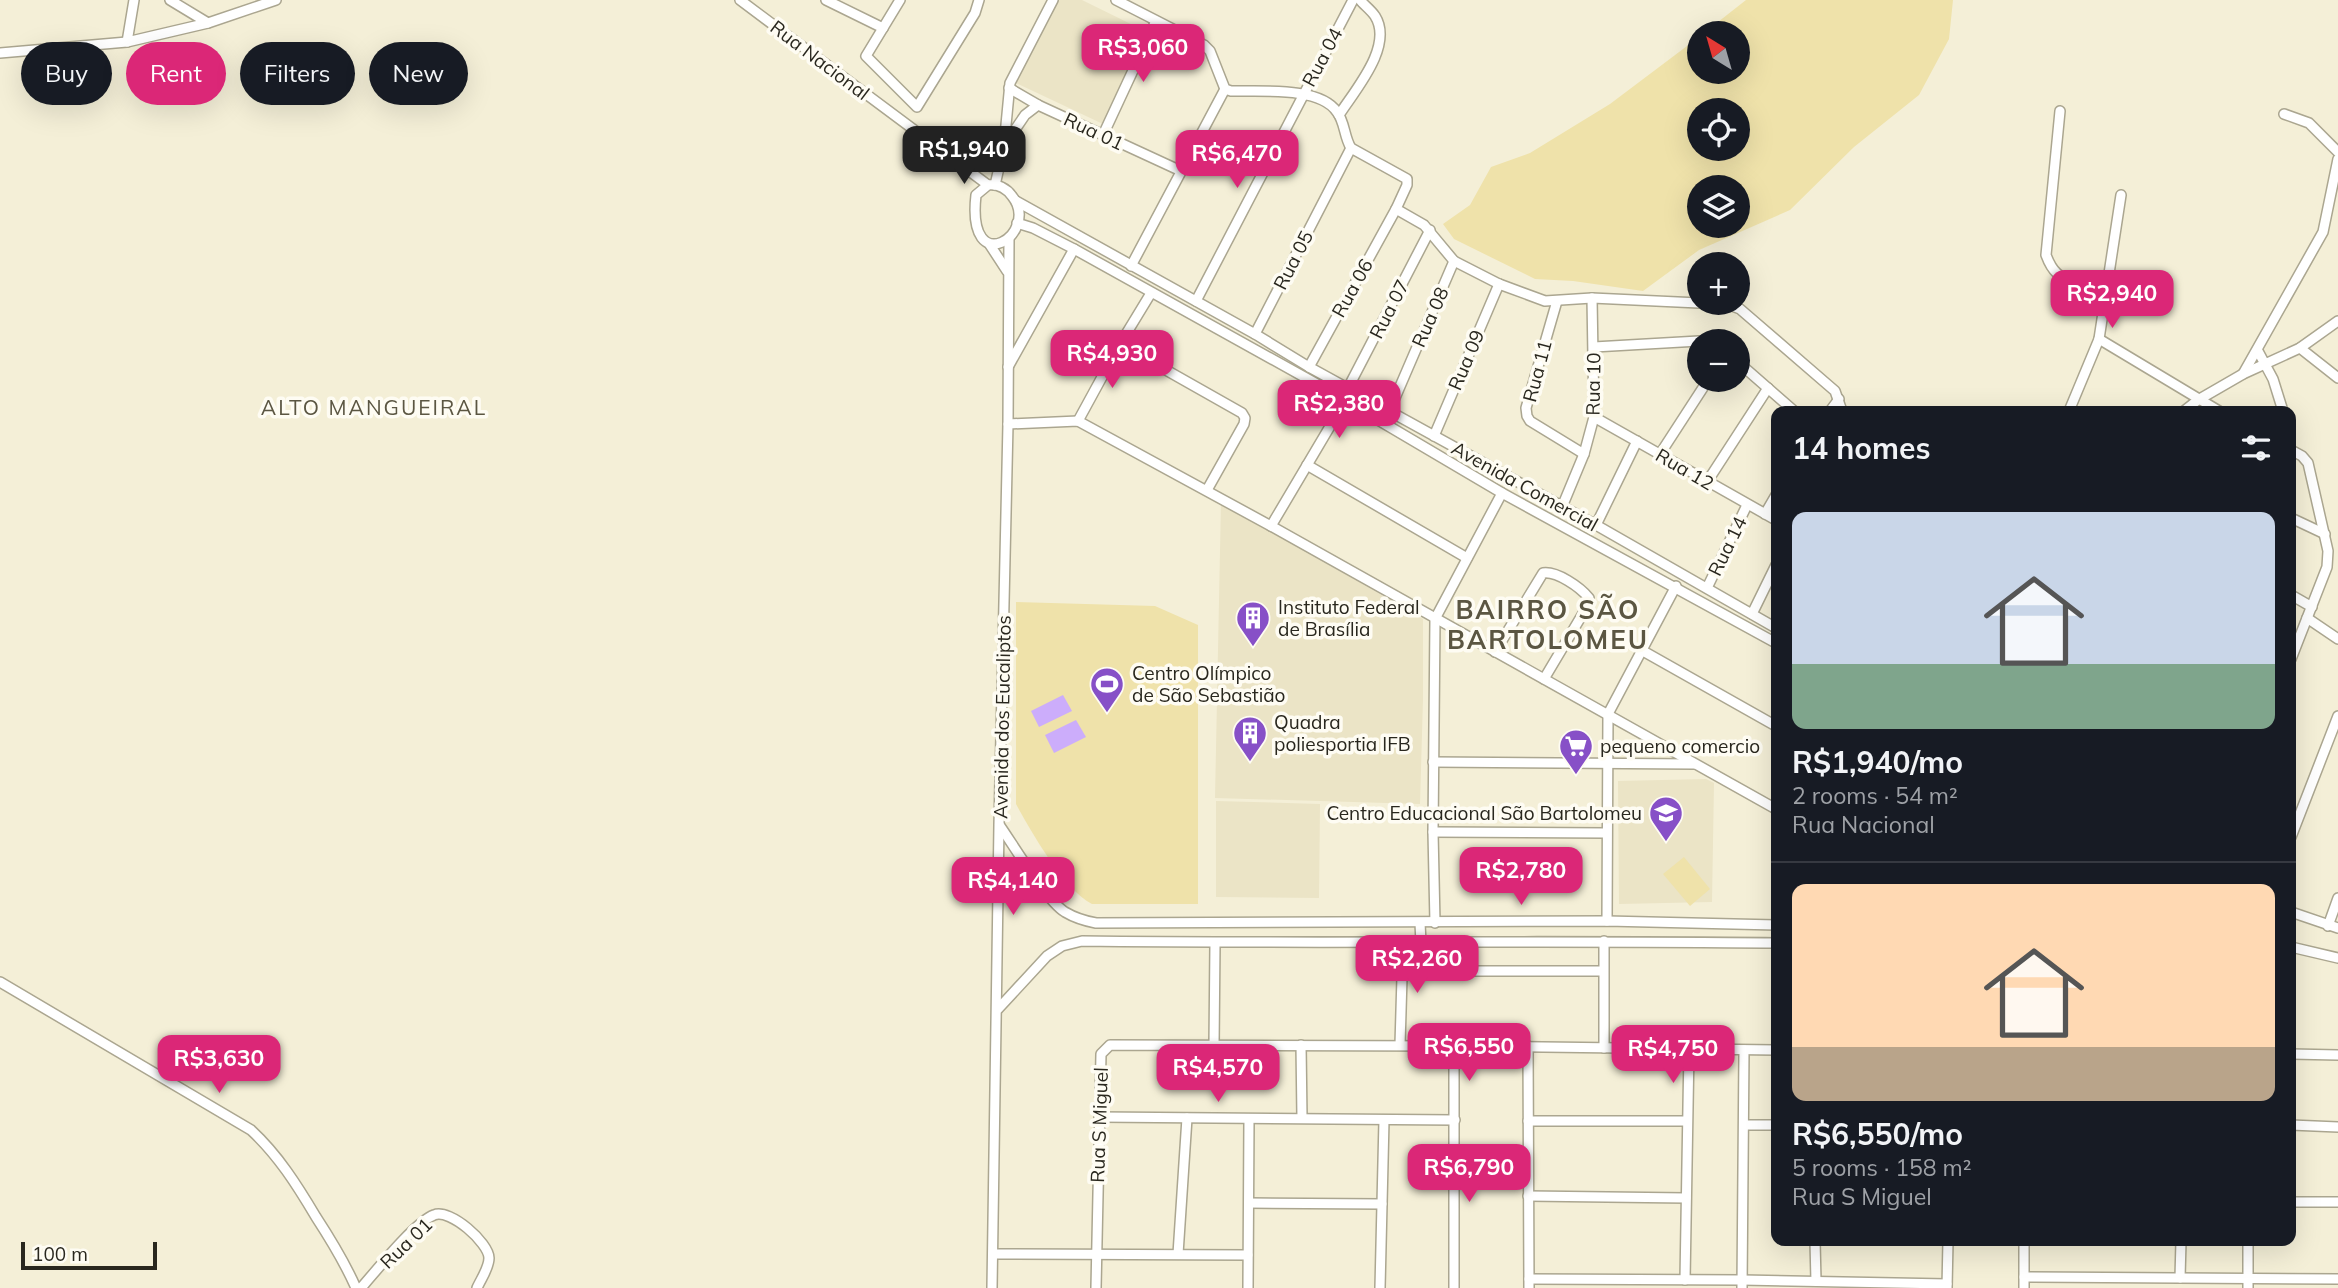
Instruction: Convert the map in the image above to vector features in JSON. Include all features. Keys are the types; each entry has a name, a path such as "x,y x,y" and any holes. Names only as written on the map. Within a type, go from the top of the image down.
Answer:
{"street":[{"path":"134,0 127,42 208,23 276,0"},
{"path":"170,0 208,23"},
{"name":"Rua Nacional","path":"740,0 992,185"},
{"path":"826,0 883,28"},
{"path":"900,0 866,56 917,107 975,13 979,0"},
{"path":"976,195 992,185 1004,146 1009,89 1054,0"},
{"path":"1116,0 1204,45 1210,51 1225,89 1231,92 1303,93 1331,105 1339,115 1351,148"},
{"name":"Rua 04","path":"1196,302 1353,0"},
{"path":"1339,115 1380,45 1380,29 1375,16 1360,0"},
{"path":"1102,135 1156,21"},
{"path":"0,53 126,42"},
{"name":"Rua 01","path":"1009,89 1181,171"},
{"path":"1130,266 1225,89"},
{"path":"1004,146 1025,115 1038,105"},
{"path":"2060,111 2046,255 2051,268 2060,277 2091,292 2103,311"},
{"path":"2284,114 2309,123 2338,152"},
{"name":"Rua 06","path":"1310,368 1408,185 1407,179 1351,148"},
{"name":"Rua 05","path":"1255,334 1351,148"},
{"path":"2243,374 2323,232 2338,159"},
{"path":"967,169 974,183 974,212 979,232 999,256 1008,272"},
{"path":"990,245 998,246 1009,239 1017,223 1018,212 1016,201 1005,188 992,185"},
{"path":"2074,406 2099,339 2121,195"},
{"name":"Avenida Comercial","path":"1016,201 1771,625"},
{"path":"1396,209 1430,230 1454,261 1499,284 1545,301 1592,298 1687,302"},
{"name":"Avenida Comercial","path":"1017,223 1074,249 1324,388 1502,493 1771,640"},
{"name":"Rua 07","path":"1348,388 1430,230"},
{"name":"Avenida dos Eucaliptos","path":"992,1288 999,825 1009,424 1009,239"},
{"path":"1007,368 1074,249"},
{"name":"Rua 08","path":"1389,412 1454,261"},
{"name":"Rua 09","path":"1434,436 1499,284"},
{"path":"1078,421 1151,293"},
{"name":"Rua 10","path":"1562,507 1584,454 1594,417 1592,298"},
{"name":"Rua 11","path":"1557,301 1526,408 1527,416 1530,421 1584,454"},
{"path":"1747,315 1827,383 1835,391 1841,406"},
{"path":"2190,406 2243,374 2300,348 2336,323"},
{"path":"2099,339 2209,406"},
{"path":"1594,347 1687,342"},
{"path":"1120,344 1242,413 1245,418 1207,490"},
{"path":"2300,348 2338,377"},
{"path":"2258,351 2276,387 2282,406"},
{"path":"1750,372 1788,406"},
{"path":"1324,388 1329,378"},
{"path":"1707,482 1768,388"},
{"path":"1660,454 1700,392"},
{"path":"1834,406 1839,399"},
{"path":"1271,526 1345,401"},
{"path":"1367,414 1372,408 1372,402"},
{"name":"Rua 12","path":"1594,417 1771,517"},
{"path":"1009,424 1078,421 1207,490 1771,806"},
{"path":"1596,525 1637,441"},
{"path":"2296,453 2308,463 2328,551 2327,567 2296,645"},
{"path":"1307,465 1467,558"},
{"path":"1435,923 1435,619 1502,493"},
{"path":"1765,514 1771,504"},
{"name":"Rua 14","path":"1707,588 1747,505"},
{"path":"2296,520 2325,534"},
{"path":"1657,576 1664,563"},
{"path":"1495,652 1543,573 1549,572 1589,598 1588,605 1544,679"},
{"path":"1752,614 1771,575"},
{"path":"1607,921 1608,714 1676,586"},
{"path":"2296,598 2312,607"},
{"path":"1723,612 1729,600"},
{"path":"2306,618 2338,639"},
{"path":"1643,650 1771,723"},
{"path":"2296,825 2338,716"},
{"path":"1433,762 1696,764"},
{"path":"999,825 1062,910 1080,920 1096,923 1132,925 1607,921 1771,925"},
{"path":"1433,832 1606,833"},
{"path":"2328,926 2338,898"},
{"path":"2296,914 2338,928"},
{"path":"1420,923 1421,943"},
{"path":"1132,925 1132,942"},
{"path":"998,1009 1047,956 1062,946 1082,941 1771,943"},
{"path":"1604,941 1604,1048"},
{"path":"1214,1046 1215,943"},
{"path":"1400,1045 1403,943"},
{"path":"1433,943 1435,966 1442,971 1603,971"},
{"path":"2296,948 2338,958"},
{"path":"0,982 251,1130 279,1158 359,1288"},
{"name":"Rua S Miguel","path":"1096,1288 1101,1054 1110,1045 1400,1045 1771,1050"},
{"path":"1301,1045 1302,1118"},
{"path":"1454,1046 1454,1288"},
{"path":"1528,1046 1529,1283 1660,1284 1685,1280 1742,1284 1816,1281 1947,1286 1948,1246"},
{"path":"1685,1280 1689,1049"},
{"path":"1742,1284 1744,1050"},
{"path":"2296,1054 2338,1055"},
{"path":"1099,1117 1455,1120"},
{"path":"1178,1254 1187,1118"},
{"path":"1248,1288 1250,1119"},
{"path":"1380,1288 1384,1120"},
{"path":"1528,1121 1687,1121"},
{"path":"1744,1125 1771,1125"},
{"path":"2296,1125 2338,1127"},
{"path":"1528,1196 1686,1198"},
{"path":"2296,1202 2338,1202"},
{"path":"1249,1203 1382,1204"},
{"name":"Rua 01","path":"359,1288 416,1227 434,1215 444,1214 457,1219 486,1248 488,1264 477,1288"},
{"path":"1815,1246 1816,1281"},
{"path":"2024,1246 2024,1288"},
{"path":"2180,1278 2181,1246"},
{"path":"2248,1246 2248,1283"},
{"path":"993,1254 1248,1255"},
{"path":"2024,1277 2151,1283 2180,1278 2248,1283 2338,1279"}],"shaded area":[{"path":"1059,0 1082,0 1147,32 1103,124 1014,82"},
{"path":"1746,0 1953,0 1949,39 1919,95 1854,147 1790,210 1750,228 1750,175 1687,175 1687,238 1726,238 1696,252 1687,252 1687,259 1643,291 1573,281 1535,279 1454,239 1443,224 1470,205 1491,167 1530,153 1610,104 1687,46 1687,84 1750,84 1750,21 1719,21"},
{"path":"1221,502 1423,619 1420,804 1215,798"},
{"name":"Centro Olímpico de São Sebastião","path":"1016,602 1155,606 1198,625 1198,904 1092,904 1060,874 1030,829 1016,804"},
{"path":"1063,695 1072,711 1039,727 1031,711"},
{"path":"1076,720 1086,737 1054,753 1045,735"},
{"name":"Centro Educacional São Bartolomeu","path":"1706,779 1714,783 1712,902 1619,904 1618,781"},
{"path":"1216,801 1320,804 1319,898 1216,897"},
{"path":"1684,857 1710,889 1690,906 1663,874"}],"place":[{"name":"Instituto Federal de Brasília","path":"1253,648"},
{"name":"Centro Olímpico de São Sebastião","path":"1107,714"},
{"name":"Quadra poliesportia IFB","path":"1250,763"},
{"name":"pequeno comercio","path":"1576,776"},
{"name":"Centro Educacional São Bartolomeu","path":"1666,843"}],"district":[{"name":"ALTO MANGUEIRAL","path":"374,407"},
{"name":"BAIRRO SÃO BARTOLOMEU","path":"1548,624"}]}
